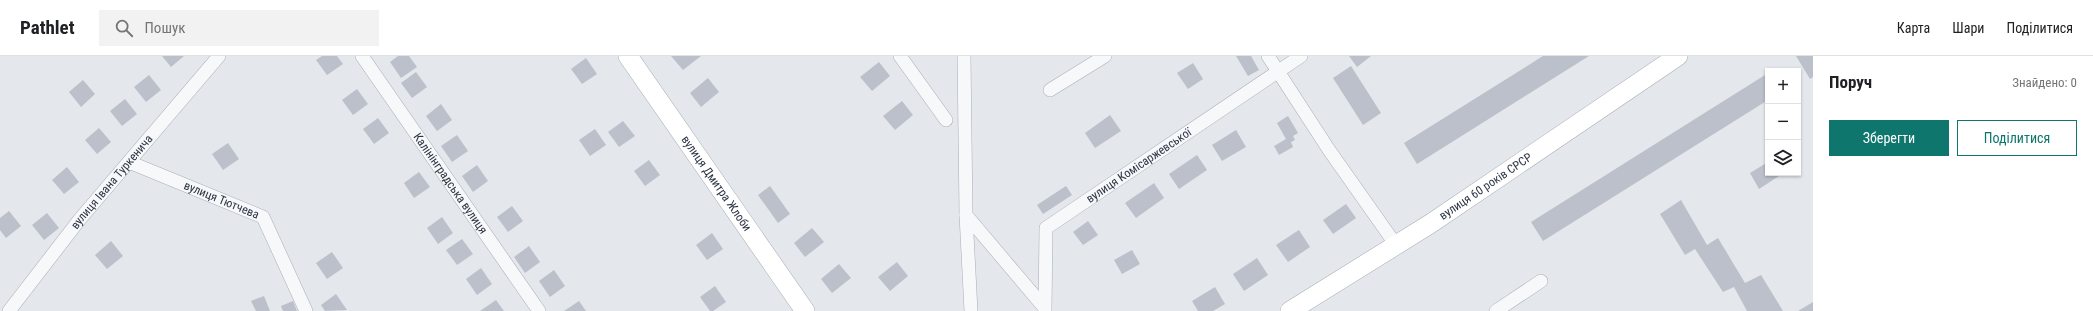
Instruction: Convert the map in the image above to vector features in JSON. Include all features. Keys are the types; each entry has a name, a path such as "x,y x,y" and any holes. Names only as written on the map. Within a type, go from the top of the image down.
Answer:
{"street":[{"name":"вулиця Івана Туркенича","path":"9,311 54,250 219,56"},
{"name":"Калінінградська вулиця","path":"362,56 539,311"},
{"name":"вулиця Дмитра Жлоби","path":"628,56 805,311"},
{"path":"900,56 946,120"},
{"path":"964,56 966,215 971,311"},
{"path":"1050,90 1105,56"},
{"path":"1268,56 1329,150 1396,244"},
{"name":"вулиця Комісаржевської","path":"1044,308 1046,228 1301,56"},
{"name":"вулиця 60 років СРСР","path":"1290,311 1430,224 1678,56"},
{"name":"вулиця Тютчева","path":"128,162 263,217 306,311"},
{"path":"966,215 1044,308"},
{"path":"1496,311 1541,281"}],"building":[{"path":"162,56 184,56 171,67"},
{"path":"322,56 337,56 343,64 327,75 316,60"},
{"path":"398,56 409,56 417,67 401,78 390,62"},
{"path":"671,56 701,56 683,70"},
{"path":"1236,56 1251,56 1259,70 1248,76"},
{"path":"1349,56 1371,56 1357,67"},
{"path":"1543,56 1589,56 1417,164 1404,143"},
{"path":"1796,56 1813,56 1813,77 1810,79"},
{"path":"586,58 597,74 582,84 571,69"},
{"path":"879,62 890,76 872,91 860,77"},
{"path":"1193,63 1203,79 1188,89 1177,73"},
{"path":"1351,66 1381,113 1363,125 1333,78"},
{"path":"416,72 427,87 412,98 401,83"},
{"path":"149,75 161,90 146,102 134,87"},
{"path":"1765,75 1765,102 1543,241 1531,222"},
{"path":"708,78 719,92 701,107 690,93"},
{"path":"83,80 95,94 81,107 69,92"},
{"path":"357,89 368,104 353,115 342,100"},
{"path":"125,99 137,114 122,126 110,111"},
{"path":"902,101 913,115 895,130 883,116"},
{"path":"441,104 452,120 437,131 426,116"},
{"path":"1110,115 1121,131 1095,148 1085,133"},
{"path":"1288,116 1298,133 1293,136 1295,140 1291,142 1293,147 1279,155 1274,146 1286,139 1277,123"},
{"path":"378,118 389,133 374,144 363,129"},
{"path":"623,121 635,136 619,147 608,132"},
{"path":"99,128 111,142 97,154 85,140"},
{"path":"595,129 606,145 590,156 579,140"},
{"path":"1236,130 1246,147 1222,161 1212,145"},
{"path":"457,135 468,151 452,162 441,146"},
{"path":"228,143 239,159 223,170 212,154"},
{"path":"1197,155 1207,170 1179,189 1169,174"},
{"path":"649,160 660,175 645,186 634,171"},
{"path":"1765,164 1765,176 1779,176 1759,189 1750,173"},
{"path":"477,165 488,181 473,192 462,176"},
{"path":"67,167 79,182 64,194 52,180"},
{"path":"419,172 430,187 414,198 404,183"},
{"path":"1154,183 1164,198 1136,218 1125,203"},
{"path":"770,186 790,214 778,223 758,195"},
{"path":"1066,186 1072,195 1043,214 1037,205"},
{"path":"1681,200 1707,245 1718,238 1745,283 1761,275 1783,311 1747,311 1734,287 1723,292 1695,249 1685,255 1660,214"},
{"path":"1346,204 1356,218 1333,234 1323,220"},
{"path":"512,206 523,221 508,232 497,217"},
{"path":"9,211 21,226 6,238 0,230 0,218"},
{"path":"47,213 59,228 44,240 32,225"},
{"path":"442,217 453,233 438,244 427,228"},
{"path":"1088,221 1098,235 1083,245 1073,232"},
{"path":"812,228 824,242 805,257 794,243"},
{"path":"1299,230 1310,247 1288,262 1276,245"},
{"path":"712,233 723,249 707,260 696,245"},
{"path":"462,239 473,254 457,265 446,250"},
{"path":"111,241 123,256 107,269 95,255"},
{"path":"529,246 540,262 525,273 514,257"},
{"path":"1132,250 1140,264 1122,274 1114,260"},
{"path":"332,252 343,268 327,279 316,263"},
{"path":"1257,258 1268,275 1244,291 1233,274"},
{"path":"897,262 908,276 890,291 878,277"},
{"path":"839,264 851,278 832,293 821,279"},
{"path":"481,268 492,284 477,295 466,279"},
{"path":"554,270 565,286 550,297 539,281"},
{"path":"715,286 726,302 713,311 710,311 700,297"},
{"path":"1215,287 1225,304 1213,311 1198,311 1192,301"},
{"path":"336,294 347,310 325,311 321,305"},
{"path":"264,296 270,311 256,311 251,301"},
{"path":"496,300 504,311 480,311"},
{"path":"293,301 297,311 283,311 281,306"},
{"path":"579,301 586,311 564,311"},
{"path":"1813,302 1813,311 1798,311"}]}
